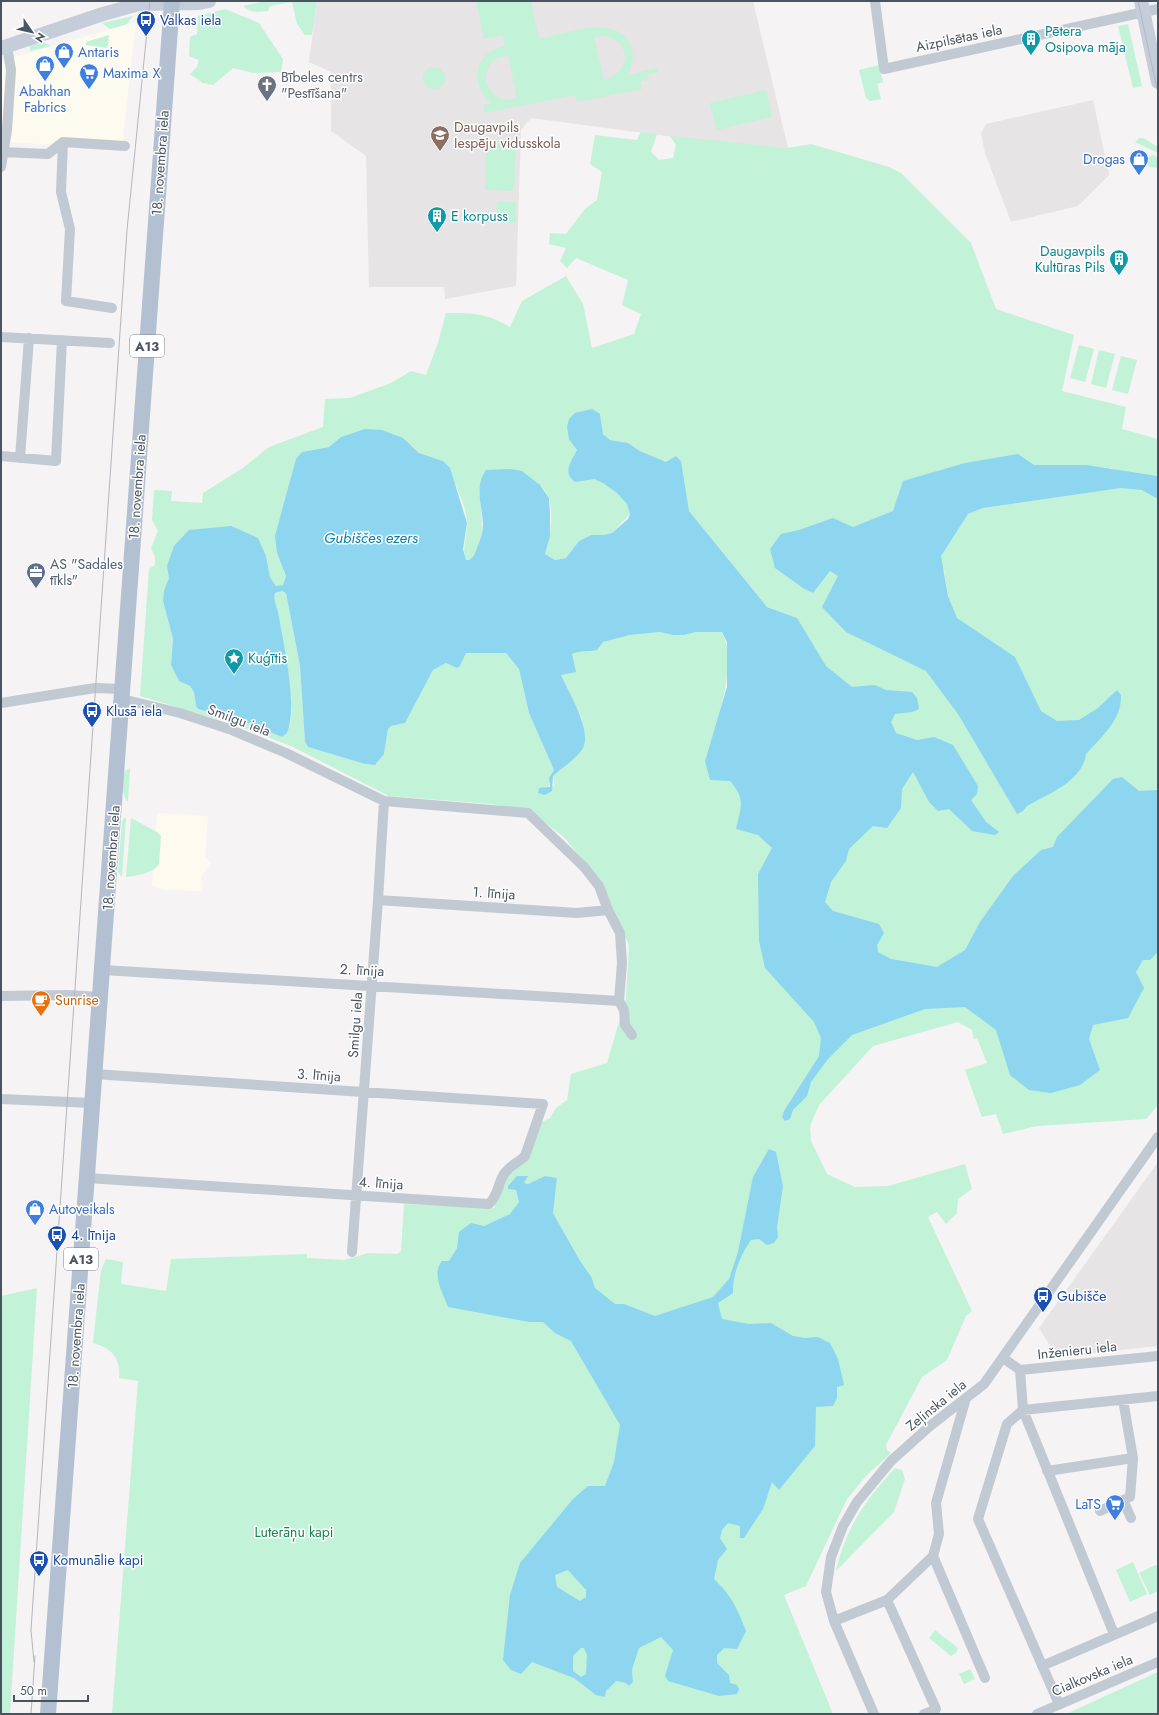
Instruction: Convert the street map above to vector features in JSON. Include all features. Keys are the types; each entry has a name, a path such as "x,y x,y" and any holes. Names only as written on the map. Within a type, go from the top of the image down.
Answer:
{"main road":[{"name":"18. novembra iela","path":"48,1714 172,2"}],"street":[{"path":"1,167 2,152 7,130 11,70 4,47 102,14 139,4 172,2 198,3 209,1"},
{"name":"Aizpilsētas iela","path":"875,1 884,69 1142,7 1158,9"},
{"path":"1142,7 1158,82"},
{"path":"2,152 48,154 63,142 125,146"},
{"path":"63,142 61,192 70,229 66,301 112,308"},
{"path":"1,337 110,343"},
{"path":"20,458 29,338"},
{"path":"1,456 56,461 62,340"},
{"path":"1,703 95,688 122,694"},
{"name":"Smilgu iela","path":"122,694 229,729 286,753 384,801 528,813 584,867 599,886 608,910"},
{"name":"Smilgu iela","path":"352,1252 384,801"},
{"name":"1. līnija","path":"378,900 577,912 608,910"},
{"path":"608,910 620,933 622,962 619,1001 624,1010 625,1025 632,1035"},
{"name":"2. līnija","path":"103,970 619,1001"},
{"path":"1,996 68,995 100,997"},
{"name":"3. līnija","path":"94,1074 542,1104 525,1156 520,1161 510,1166 503,1175 496,1197 489,1204 481,1204"},
{"path":"1,1099 92,1103"},
{"name":"Zeļinska iela","path":"874,1714 834,1621 826,1592 831,1557 843,1526 857,1502 891,1461 930,1426 984,1384 1158,1137"},
{"name":"4. līnija","path":"87,1178 481,1204"},
{"name":"Inženieru iela","path":"1003,1358 1020,1370 1158,1356"},
{"path":"1020,1370 1023,1410 1114,1634"},
{"path":"1059,1704 978,1519 1006,1424 1023,1410 1158,1396"},
{"path":"834,1621 887,1600 933,1556 939,1534 936,1502 966,1398"},
{"path":"1100,1511 1130,1497 1133,1458 1123,1400"},
{"path":"1047,1471 1133,1458"},
{"path":"1123,1500 1132,1518"},
{"path":"933,1556 985,1678"},
{"path":"887,1600 936,1709 924,1714"},
{"path":"1042,1666 1158,1616"},
{"name":"Cialkovska iela","path":"1036,1714 1158,1662"}],"shaded area":[{"name":"Daugavpils Iespēju vidusskola","path":"317,1 753,1 788,148 689,139 531,118 521,130 516,286 445,299 444,287 369,287 366,156 331,131 331,72 309,62"},
{"path":"136,22 122,148 1,142 1,61"},
{"path":"1093,100 1109,175 1078,206 1011,222 985,153 981,133 986,124"},
{"path":"157,813 208,816 205,857 211,863 202,875 201,891 164,890 152,885"},
{"path":"1158,1162 1158,1346 1057,1357 1039,1328"}],"green space":[{"path":"265,1 317,1 312,35 305,35 297,24 292,2 270,6 268,11 258,12 252,11 243,6"},
{"path":"476,1 531,1 539,39 587,28 600,27 612,29 622,34 631,46 633,58 628,75 657,68 658,72 647,75 648,80 640,81 642,89 577,102 575,95 485,113 484,105 492,103 486,98 478,84 478,68 486,55 493,50 505,46 503,35 484,39","holes":["604,36 613,39 620,44 624,50 625,57 624,64 619,71 613,76 604,80 594,37","508,55 517,98 506,99 497,96 490,90 486,73 490,65 497,59"]},
{"path":"225,9 259,23 283,59 281,72 253,73 233,68 213,85 203,83 190,74 197,67 199,60 189,56 190,37 197,34 198,16"},
{"path":"133,16 127,24 110,29 102,23"},
{"path":"1128,24 1142,86 1133,88 1118,26"},
{"path":"109,35 108,46 106,48 86,45 86,42"},
{"path":"43,42 51,46 30,51 30,46"},
{"path":"879,65 883,82 877,84 881,99 870,101 866,98 859,70"},
{"path":"434,67 442,70 445,78 442,86 434,89 426,86 423,78 426,70"},
{"path":"766,90 772,117 716,130 710,103"},
{"name":"Luterāņu kapi","path":"641,132 657,134 651,152 659,160 673,158 676,145 670,136 788,148 811,144 889,167 901,173 971,243 996,309 1074,335 1062,391 1126,407 1122,429 1158,439 1158,930 1136,972 1143,960 1158,945 1158,1105 1146,1119 1037,1126 1003,1134 996,1114 982,1117 965,1070 987,1063 977,1038 974,1039 972,1030 958,1022 873,1046 819,1105 810,1126 811,1141 827,1174 855,1187 888,1186 965,1164 972,1189 958,1199 957,1213 946,1224 937,1212 928,1217 972,1311 966,1316 947,1360 922,1377 886,1445 887,1450 891,1453 866,1476 847,1499 806,1586 784,1595 833,1714 112,1714 138,1381 119,1378 117,1359 110,1351 93,1343 101,1270 106,1259 123,1262 121,1284 166,1291 171,1259 307,1254 307,1258 345,1260 368,1253 397,1254 401,1251 404,1204 494,1208 505,1177 540,1123 550,1118 556,1108 567,1100 571,1074 607,1063 626,998 629,945 600,882 564,837 530,811 491,804 389,796 291,746 230,723 140,696 149,569 155,565 155,557 151,548 158,531 152,520 154,490 172,491 171,501 202,503 203,493 243,468 269,447 323,427 325,399 350,398 391,383 411,371 426,375 438,343 446,313 464,313 486,316 510,327 522,301 566,276 583,304 592,348 634,334 641,314 622,305 628,280 576,258 567,268 560,261 566,248 549,244 550,233 566,234 585,209 597,200 602,172 590,164 595,135 637,140","holes":["600,414 603,434 610,440 628,443 640,451 666,462 676,456 680,460 677,502 689,511 767,607 797,618 807,675 705,761 724,696 727,678 727,646 722,632 696,632 684,635 672,635 660,632 630,635 603,642 589,651 581,650 572,654 561,675 582,719 565,766 553,776 554,785 545,795 554,770 529,713 519,669 506,653 466,653 460,666 446,663 433,670 405,723 391,726 388,729 384,754 375,765 365,764 308,747 305,742 300,666 286,593 282,591 275,593 275,599 286,657 290,691 291,718 287,731 282,737 248,723 198,709 196,706 194,692 190,686 179,680 171,665 173,639 163,601 169,578 266,556 270,577 276,586 283,585 286,576 277,553 302,452 329,447 341,437 412,446 419,453 443,461 458,490 466,514 467,527 464,546 466,560 469,560 475,555 481,538 482,517 479,489 540,485 549,498 551,511 550,533 545,554 555,560 566,558 579,541 591,535 604,535 612,533 630,514 629,509 622,497 605,483 593,479 575,482 571,478 568,471 569,466 577,450 573,442","1112,468 1120,488 983,508 968,514 932,566 944,570 948,596 957,619 906,523","528,1176 524,1183 528,1184 545,1176 557,1178 553,1213 579,1259 592,1278 595,1288 455,1252 457,1248 484,1226 511,1214 519,1202 516,1190","572,1500 539,1552 539,1540","639,1648 632,1670 633,1682 629,1686 627,1683 616,1681"]},
{"path":"1139,138 1143,138 1158,147 1158,153 1135,142"},
{"path":"486,140 516,141 514,191 485,190"},
{"path":"1153,155 1158,158 1157,168 1150,167 1147,164 1148,158"},
{"path":"497,202 516,202 516,223 496,222"},
{"path":"1079,345 1094,349 1085,382 1070,378"},
{"path":"1099,350 1115,354 1106,388 1091,384"},
{"path":"1121,356 1137,360 1128,394 1112,390"},
{"path":"130,768 128,802 123,791 123,779 125,771"},
{"path":"124,818 126,818 122,877 118,872 122,822"},
{"path":"131,818 157,832 161,836 159,864 149,872 126,877"},
{"path":"37,1288 10,1714 1,1714 1,1296"},
{"path":"895,1468 902,1470 905,1479 894,1512 836,1571 845,1541 858,1515"},
{"path":"1133,1562 1147,1594 1130,1602 1116,1570"},
{"path":"1155,1565 1158,1566 1158,1591 1150,1595 1139,1573"},
{"path":"935,1630 958,1648 956,1653 951,1656 929,1638"},
{"path":"970,1669 975,1679 964,1684 959,1674"},
{"path":"1158,1672 1158,1714 1066,1714"}],"water":[{"name":"Gubiščes ezers","path":"592,409 600,414 603,434 610,440 628,443 640,451 666,462 676,456 681,461 689,511 767,607 797,618 826,666 852,687 875,685 886,690 912,692 917,698 919,709 912,712 895,714 891,722 896,733 917,740 934,737 953,745 978,786 977,794 971,800 986,822 999,832 995,835 972,831 949,809 938,811 929,802 913,772 902,789 901,808 887,828 873,826 849,849 846,861 831,882 825,902 833,911 879,924 884,933 877,945 878,952 891,959 937,967 965,950 980,922 1013,876 1041,850 1053,847 1057,837 1113,779 1122,777 1139,791 1158,790 1158,952 1150,960 1143,960 1136,972 1144,988 1128,1018 1093,1025 1089,1039 1100,1070 1080,1085 1051,1093 1029,1090 1010,1075 996,1030 965,1007 925,1009 852,1035 828,1059 811,1082 807,1096 793,1110 790,1119 785,1121 782,1117 784,1111 819,1056 821,1038 814,1022 765,968 759,941 758,874 772,848 758,835 736,829 741,809 738,793 730,781 710,780 705,761 727,687 727,642 722,632 696,632 684,635 672,635 660,632 630,635 603,642 597,650 572,654 576,672 561,675 575,703 583,725 585,735 584,744 578,755 553,776 552,791 545,795 538,793 539,788 550,787 549,778 554,770 529,713 519,669 506,653 466,653 460,666 457,668 446,663 433,670 405,723 391,726 388,729 384,754 375,765 365,764 308,747 305,742 300,666 286,593 282,591 275,593 275,599 287,660 291,693 290,722 287,733 282,737 248,723 198,709 196,706 194,692 190,686 179,681 171,665 173,639 163,601 164,591 169,578 167,566 174,546 189,530 231,526 258,538 266,556 270,577 276,586 283,585 286,576 277,553 275,536 296,459 302,452 329,447 341,437 365,429 382,430 403,438 419,453 443,461 450,468 467,523 463,549 466,560 469,560 474,555 482,533 483,524 480,483 482,476 486,470 510,469 522,471 540,485 549,498 550,536 545,554 555,560 566,558 579,541 591,535 604,535 612,533 628,519 630,514 627,504 617,493 603,483 594,479 575,482 569,475 569,467 577,450 569,439 567,427 569,419 575,413"},
{"path":"1018,454 1034,465 1086,465 1157,476 1158,499 1142,490 1121,488 983,508 968,514 941,556 948,596 957,618 1015,657 1041,711 1057,721 1079,720 1098,708 1117,690 1121,695 1118,712 1110,728 1086,754 1083,764 1078,772 1063,786 1027,806 1023,811 1017,814 958,714 926,671 846,632 822,607 838,576 830,571 813,593 803,588 775,568 770,549 781,534 799,530 833,518 853,527 893,511 903,481 965,463"},
{"path":"769,1149 776,1152 783,1186 777,1227 778,1237 774,1243 767,1245 759,1239 751,1240 738,1265 734,1279 733,1293 718,1303 722,1319 749,1324 771,1323 793,1336 805,1338 818,1337 830,1343 838,1359 844,1385 837,1387 837,1398 833,1406 816,1407 815,1446 779,1490 772,1482 763,1509 744,1538 740,1538 740,1526 728,1523 722,1530 720,1538 727,1549 718,1560 714,1579 733,1603 746,1631 737,1649 724,1648 717,1655 717,1663 729,1675 730,1683 737,1685 739,1689 737,1694 719,1696 668,1681 665,1676 673,1650 661,1637 639,1648 632,1670 633,1682 629,1686 626,1683 616,1681 606,1691 605,1697 596,1695 574,1678 532,1662 521,1674 511,1670 503,1660 510,1595 520,1563 572,1500 588,1486 605,1486 614,1462 620,1425 571,1341 555,1333 543,1322 529,1322 448,1307 439,1284 439,1266 442,1261 449,1261 457,1248 459,1232 471,1223 484,1226 510,1214 519,1202 516,1190 508,1189 508,1186 517,1176 528,1176 524,1183 528,1184 545,1176 557,1178 553,1213 579,1259 592,1278 595,1288 615,1304 624,1304 655,1316 713,1297 729,1279 738,1252 753,1177","holes":["568,1570 586,1590 586,1597 580,1601 557,1587 555,1575","581,1648 584,1648 587,1655 586,1674 581,1677 573,1671 573,1656"]}],"tram line":[{"path":"34,1662 31,1630 127,230 150,1"},
{"path":"1138,1 1158,93"},
{"path":"31,1714 35,1656"}],"place":[{"name":"Valkas iela","path":"146,37"},
{"name":"Pētera Osipova māja","path":"1031,56"},
{"name":"Antaris","path":"64,69"},
{"name":"Abakhan Fabrics","path":"45,82"},
{"name":"Maxima X","path":"89,90"},
{"name":"Bībeles centrs \"Pestīšana\"","path":"267,102"},
{"name":"Daugavpils Iespēju vidusskola","path":"440,152"},
{"name":"Drogas","path":"1139,176"},
{"name":"E korpuss","path":"437,233"},
{"name":"Daugavpils Kultūras Pils","path":"1119,276"},
{"name":"AS \"Sadales tīkls\"","path":"36,589"},
{"name":"Kuģītis","path":"234,675"},
{"name":"Klusā iela","path":"92,728"},
{"name":"Sunrise","path":"41,1017"},
{"name":"Autoveikals","path":"35,1226"},
{"name":"4. līnija","path":"57,1252"},
{"name":"Gubišče","path":"1043,1313"},
{"name":"LaTS","path":"1115,1521"},
{"name":"Komunālie kapi","path":"39,1577"}]}
